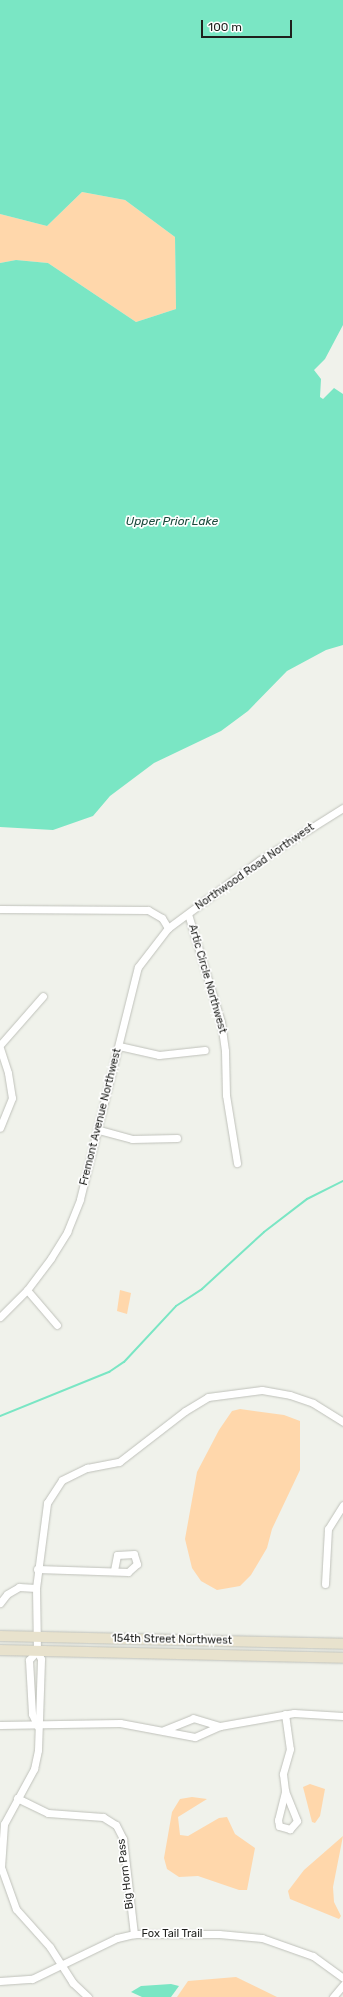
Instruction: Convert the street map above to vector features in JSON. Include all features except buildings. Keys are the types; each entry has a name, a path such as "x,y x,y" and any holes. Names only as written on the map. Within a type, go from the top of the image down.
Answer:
{"street":[{"name":"Northwood Road Northwest","path":"188,914 260,860 343,808"},
{"path":"0,909 148,910 162,918 168,928"},
{"name":"Fremont Avenue Northwest","path":"0,1317 27,1290 67,1232 80,1199 99,1130 138,967 168,928 188,914"},
{"name":"Artic Circle Northwest","path":"188,914 221,1022 225,1051 226,1096 237,1163"},
{"path":"0,1128 12,1098 8,1073 0,1047 43,996"},
{"path":"119,1046 159,1055 205,1050"},
{"path":"99,1130 132,1139 176,1138"},
{"path":"27,1290 57,1325"},
{"path":"88,1997 73,1983 50,1947 16,1909 4,1881 1,1838 8,1815 34,1769 38,1750 38,1726 42,1713 41,1659 37,1651 36,1588 37,1569 47,1503 62,1480 87,1468 119,1462 185,1411 208,1397 262,1390 290,1395 313,1403 343,1422"},
{"path":"324,1584 328,1529 343,1505"},
{"path":"37,1569 114,1570"},
{"path":"0,1603 7,1594 19,1588 36,1588"},
{"name":"154th Street Northwest","path":"0,1636 343,1644"},
{"name":"154th Street Northwest","path":"0,1650 343,1658"},
{"path":"37,1651 29,1660 32,1714 38,1726"},
{"path":"0,1725 38,1726 120,1723 195,1737 220,1726 285,1714 306,1712 343,1716"},
{"path":"285,1714 290,1749 283,1774 285,1791 297,1821 290,1829 279,1826 278,1820 285,1791"},
{"path":"163,1730 193,1718 220,1726"},
{"name":"Big Horn Pass","path":"17,1798 52,1814 103,1817 116,1825 123,1839 134,1934"},
{"name":"Fox Tail Trail","path":"0,1981 32,1979 117,1938 134,1934 219,1934 262,1938 313,1956 343,1978"},
{"path":"333,1997 343,1985"}],"shaded area":[{"path":"82,192 125,200 175,237 176,309 136,322 48,263 16,260 0,263 0,214 47,226"},
{"path":"120,1290 131,1293 127,1314 117,1311"},
{"path":"240,1409 284,1415 300,1421 300,1470 272,1529 267,1548 251,1575 240,1586 217,1590 201,1581 192,1568 185,1539 197,1472 219,1430 232,1411"},
{"path":"310,1784 325,1789 320,1816 315,1823 312,1822 303,1787"},
{"path":"192,1797 207,1799 178,1817 180,1835 188,1836 219,1818 227,1817 235,1834 255,1848 247,1890 239,1890 198,1876 179,1877 167,1869 164,1858 172,1812 180,1799"},
{"path":"343,1836 333,1887 334,1902 341,1916 339,1919 290,1899 288,1891 304,1870"},
{"path":"236,1977 277,1997 177,1997 188,1981"}],"water":[{"name":"Upper Prior Lake","path":"0,0 343,0 343,325 325,359 314,370 321,379 320,397 323,399 334,388 343,394 343,645 326,650 287,671 248,711 221,731 154,763 110,796 93,816 53,830 0,827 0,263 16,260 48,263 136,322 176,309 175,237 125,200 82,192 47,226 0,214"},
{"path":"171,1984 179,1986 171,1997 142,1997 131,1992 141,1986"}],"waterway":[{"path":"0,1416 109,1372 124,1362 176,1306 202,1289 264,1232 307,1199 343,1181"}]}
